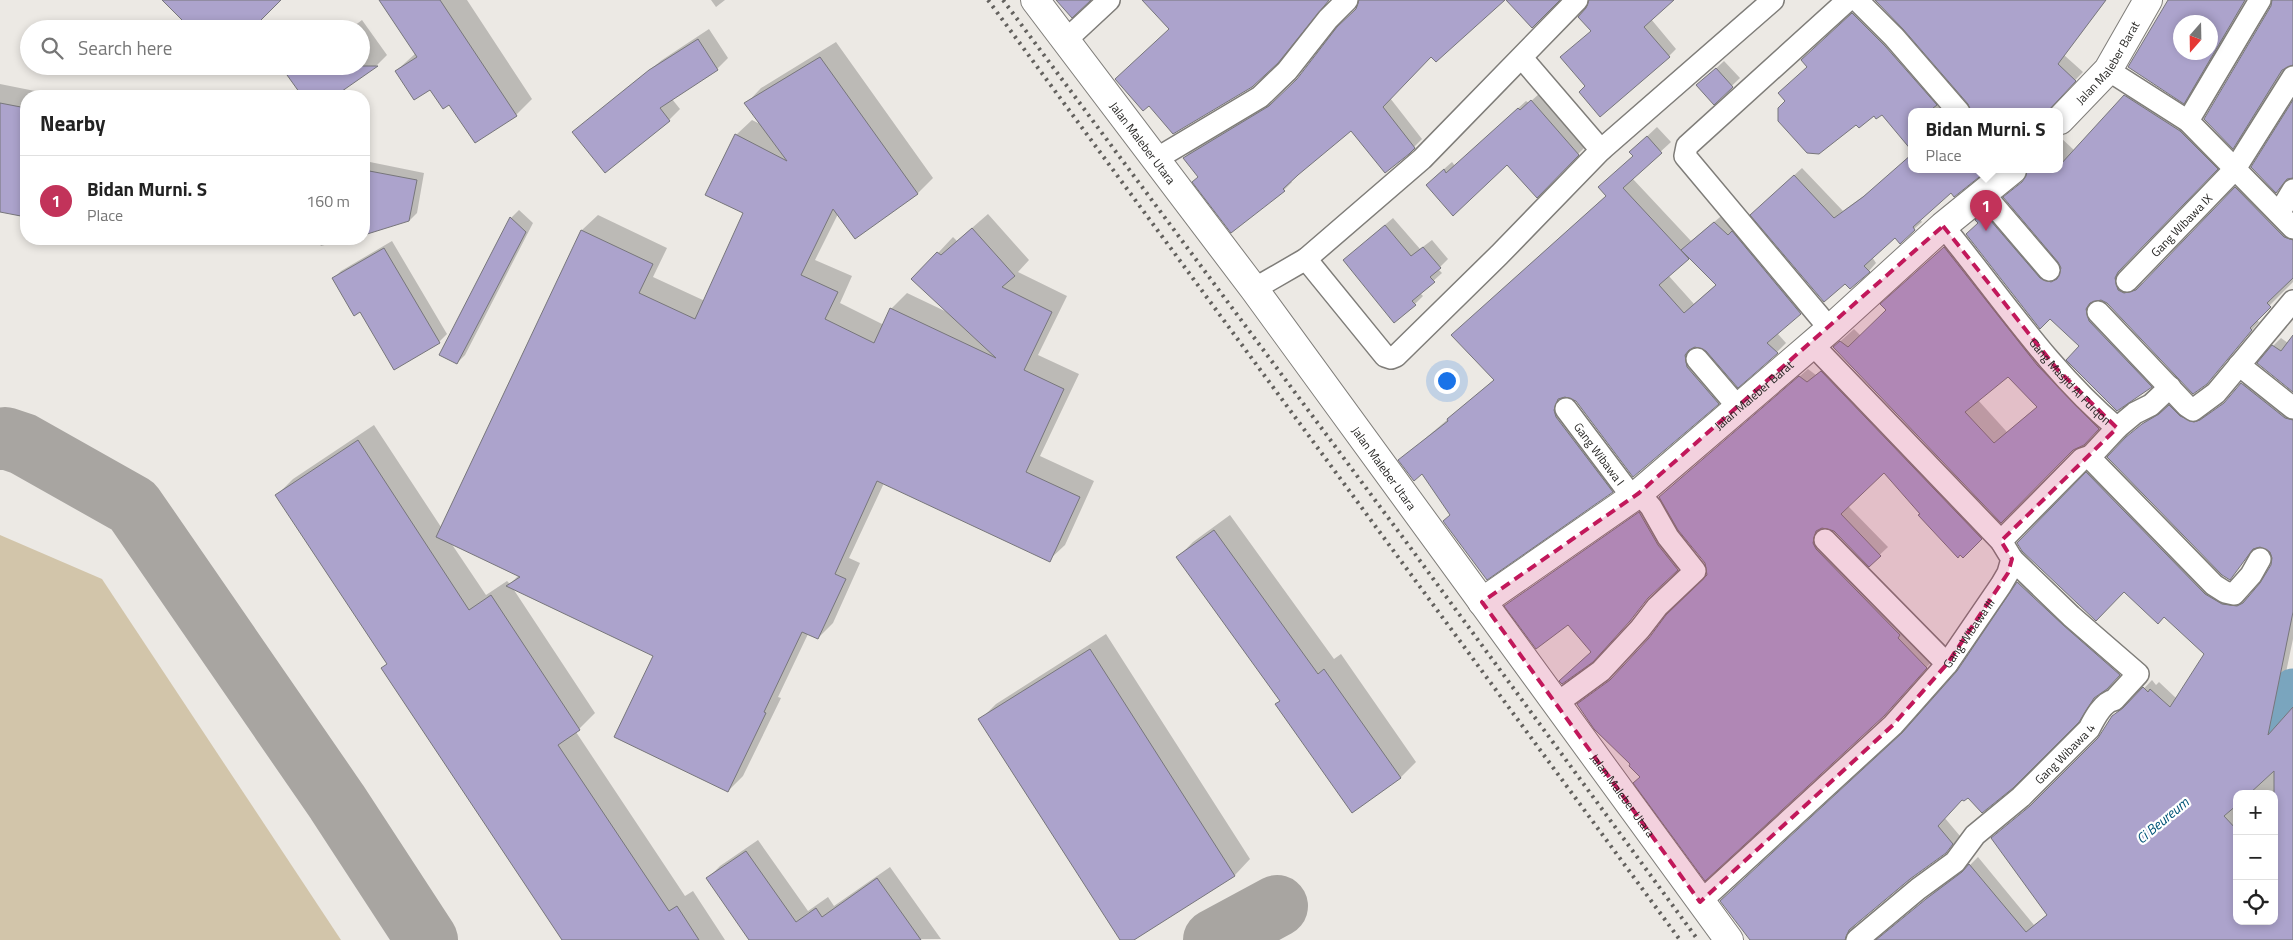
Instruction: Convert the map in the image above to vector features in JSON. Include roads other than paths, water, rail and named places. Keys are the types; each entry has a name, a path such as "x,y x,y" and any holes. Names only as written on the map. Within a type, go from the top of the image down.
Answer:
{"street":[{"name":"Jalan Maleber Utara","path":"1035,0 1254,289 1729,940"},
{"path":"1066,40 1110,0"},
{"path":"1156,159 1260,97 1287,71 1328,19 1347,0"},
{"path":"1254,289 1306,259 1422,159 1577,0"},
{"path":"1306,259 1385,356 1391,358 1499,256 1601,150 1773,0"},
{"path":"1848,0 1687,146 1686,156 1821,337 2001,541 2012,559"},
{"path":"1857,0 1894,37 1956,108"},
{"name":"Jalan Maleber Barat","path":"2063,117 2108,70 2148,0"},
{"path":"2188,121 2260,0"},
{"path":"1522,58 1601,150"},
{"path":"2108,70 2188,121 2286,220"},
{"name":"Gang Wibawa IX","path":"2127,281 2236,169 2293,77"},
{"name":"Jalan Maleber Barat","path":"1482,602 1636,496 1821,337 1943,226 2008,173"},
{"path":"2286,220 2293,190"},
{"path":"1984,194 2049,270"},
{"name":"Gang Masjid Al Furqon","path":"1943,226 2058,368 2093,408 2117,428 2091,456 2082,459 2001,541"},
{"path":"2098,312 2186,406 2193,410 2197,409 2216,393 2293,302"},
{"path":"1697,359 1738,407"},
{"path":"2239,365 2293,408"},
{"path":"2117,428 2135,412 2151,405 2170,387"},
{"name":"Gang Wibawa I","path":"1556,704 1601,671 1640,629 1657,607 1695,571 1668,537 1651,507 1636,496 1566,409"},
{"path":"2091,456 2093,461 2224,592 2234,594 2251,575 2260,558"},
{"path":"1825,540 1947,664"},
{"name":"Gang Wibawa III","path":"1700,902 1893,725 1947,664 2001,585 2008,573 2012,559"},
{"name":"Gang Wibawa 4","path":"1857,940 1918,889 1955,862 1975,835 2021,797 2089,729 2096,716 2110,700 2114,700 2138,674 2071,616 2012,559"}],"waterway":[{"name":"Ci Beureum","path":"2231,760 2269,723 2293,689"}],"railway":[{"path":"988,0 1680,940"},
{"path":"1003,0 1404,539 1698,940"}],"place":[{"name":"Bidan Murni. S","path":"1986,231"}]}
